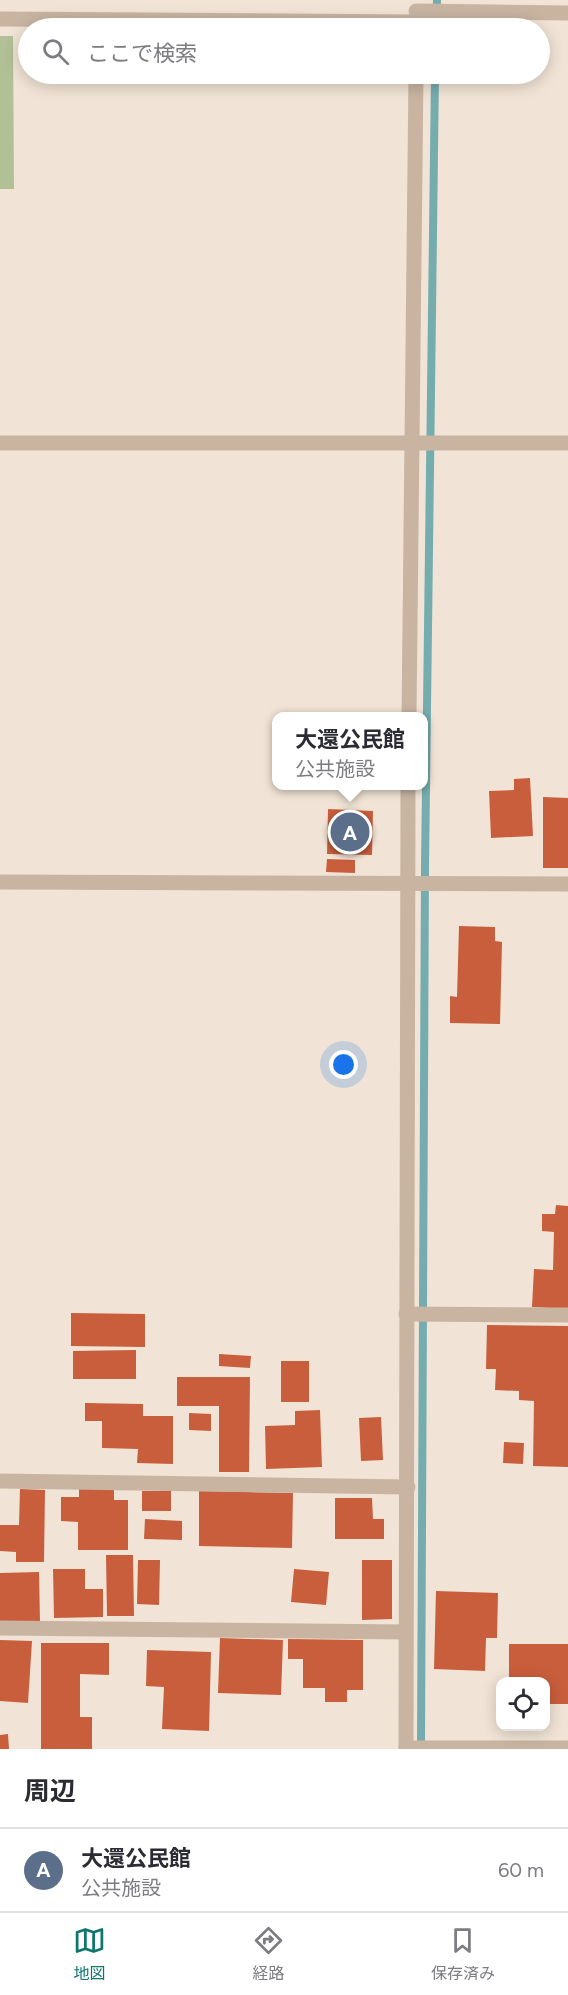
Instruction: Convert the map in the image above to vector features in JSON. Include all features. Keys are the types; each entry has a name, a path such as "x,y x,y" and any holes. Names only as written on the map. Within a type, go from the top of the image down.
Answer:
{"street":[{"path":"104,18 568,13"},
{"path":"0,19 18,19"},
{"path":"409,712 416,442 416,84"},
{"path":"0,443 568,443"},
{"path":"408,790 410,1314 406,1749 568,1748"},
{"path":"0,882 568,884"},
{"path":"410,1314 568,1315"},
{"path":"0,1482 408,1487"},
{"path":"0,1628 406,1632"}],"green space":[{"path":"0,36 13,36 14,189 0,189"}],"building":[{"path":"530,778 533,836 491,838 489,791 514,790 514,779"},
{"path":"543,797 568,798 568,868 543,868"},
{"path":"328,809 373,811 372,855 327,854"},
{"path":"327,859 355,860 355,873 326,872"},
{"path":"459,926 495,927 495,941 502,942 500,1024 450,1023 450,996 457,997"},
{"path":"556,1205 568,1206 568,1309 532,1307 534,1269 553,1270 554,1232 542,1231 542,1214 555,1214"},
{"path":"71,1313 145,1314 145,1347 71,1346"},
{"path":"487,1325 568,1326 568,1467 533,1466 534,1401 519,1400 519,1391 495,1390 496,1369 486,1369"},
{"path":"136,1350 136,1379 73,1379 73,1351"},
{"path":"219,1354 251,1356 250,1368 219,1366"},
{"path":"281,1361 309,1361 309,1402 281,1402"},
{"path":"177,1377 250,1377 249,1472 219,1472 219,1406 177,1406"},
{"path":"85,1403 143,1404 143,1416 173,1416 173,1464 137,1463 138,1449 102,1448 102,1421 85,1421"},
{"path":"320,1410 322,1467 266,1469 265,1426 295,1425 295,1411"},
{"path":"189,1413 211,1414 211,1431 189,1430"},
{"path":"381,1417 383,1460 361,1461 359,1418"},
{"path":"504,1442 524,1443 523,1464 503,1463"},
{"path":"79,1487 114,1487 114,1500 128,1500 128,1550 78,1550 78,1522 61,1521 61,1497 79,1497"},
{"path":"20,1489 45,1490 44,1562 16,1562 16,1552 0,1551 0,1525 19,1525"},
{"path":"142,1491 171,1491 171,1511 142,1511"},
{"path":"199,1491 293,1493 292,1548 199,1546"},
{"path":"335,1498 372,1498 373,1519 384,1519 384,1539 335,1539"},
{"path":"145,1519 182,1521 182,1540 144,1539"},
{"path":"106,1555 133,1555 134,1616 107,1616"},
{"path":"138,1560 160,1560 159,1605 137,1604"},
{"path":"362,1560 392,1560 392,1619 362,1620"},
{"path":"53,1569 85,1569 85,1589 103,1589 103,1617 54,1618"},
{"path":"294,1569 329,1572 326,1605 291,1602"},
{"path":"39,1572 40,1622 0,1622 0,1573"},
{"path":"436,1591 498,1593 497,1638 486,1638 485,1671 434,1669"},
{"path":"220,1638 283,1640 281,1695 218,1693"},
{"path":"288,1639 363,1640 363,1690 347,1690 347,1702 325,1702 325,1688 303,1688 303,1659 288,1659"},
{"path":"0,1640 32,1641 28,1703 0,1701"},
{"path":"41,1643 109,1643 109,1675 80,1674 80,1717 92,1717 92,1749 41,1749"},
{"path":"509,1644 568,1644 568,1704 550,1704 550,1677 509,1677"},
{"path":"147,1650 211,1652 209,1731 162,1729 164,1687 146,1686"},
{"path":"8,1734 9,1749 0,1749 0,1735"}],"waterway":[{"path":"436,18 437,0"},
{"path":"427,712 435,84"},
{"path":"421,1749 426,790"}],"place":[{"name":"大還公民館","path":"350,832"}]}
